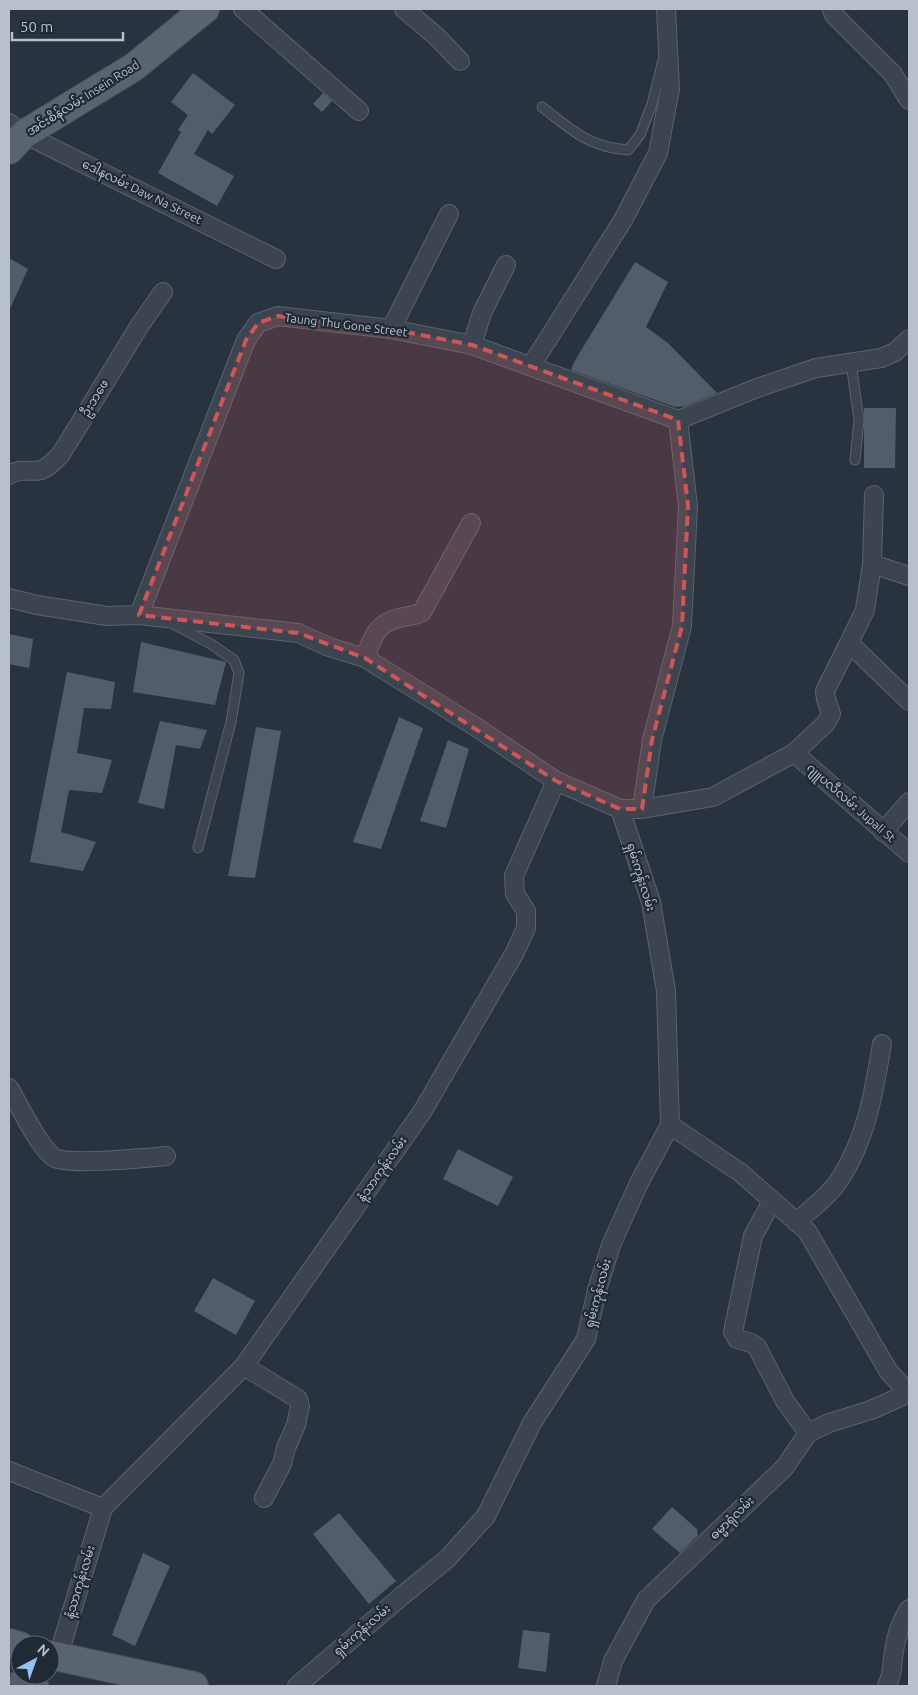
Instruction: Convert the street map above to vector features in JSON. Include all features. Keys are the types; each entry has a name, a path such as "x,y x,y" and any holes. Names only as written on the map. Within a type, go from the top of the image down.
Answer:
{"main road":[{"name":"အင်းစိန်လမ်း Insein Road","path":"14,135 134,67 204,9"},
{"path":"60,1657 194,1686"}],"street":[{"path":"243,9 359,111"},
{"path":"404,9 436,36 460,61"},
{"path":"531,366 624,220 658,153 670,89 666,45 666,9"},
{"path":"832,9 834,15 893,74 909,100"},
{"name":"ဒေါနလမ်း Daw Na Street","path":"14,135 276,259"},
{"path":"391,329 449,214"},
{"path":"472,345 482,313 506,265"},
{"name":"ဦးဘဖေ","path":"9,475 18,470 41,470 50,465 61,454 140,325 163,292"},
{"name":"Taung Thu Gone Street","path":"139,615 246,340 258,323 278,316 391,329 472,345 678,420"},
{"path":"642,809 652,740 682,626 688,506 678,420 758,388 816,368 881,358 895,352 909,339"},
{"path":"9,598 37,605 107,616 139,615 298,633 329,647 365,658 476,727 556,781 620,809 642,809 713,797 794,753 826,723 831,714 825,691 865,610 872,564 874,495"},
{"path":"365,658 374,633 390,620 416,616 422,612 471,523"},
{"path":"872,564 909,576"},
{"path":"849,643 909,701"},
{"name":"ဂျူပလီလမ်း Jupali St","path":"794,753 909,853"},
{"name":"နံ့သာကုန်းလမ်း","path":"60,1638 103,1508 244,1366 422,1112 514,954 526,928 526,912 515,894 514,876 556,781"},
{"path":"883,832 909,802"},
{"name":"ရှမ်းကုန်းလမ်း","path":"297,1686 402,1594 447,1559 486,1516 532,1423 586,1339 597,1290 611,1245 639,1183 670,1125 666,991 651,902 620,809"},
{"path":"796,1222 840,1180 853,1154 865,1129 871,1107 882,1044"},
{"path":"9,1088 42,1145 55,1158 73,1161 166,1156"},
{"path":"670,1125 741,1173 807,1231 889,1372 909,1393 871,1410 829,1423 808,1433 785,1402 757,1347 737,1339 733,1332 753,1236 772,1201"},
{"path":"244,1366 298,1399 300,1406 296,1425 282,1464 264,1498"},
{"name":"ဓမ္မာရုံလမ်း","path":"606,1686 613,1661 646,1600 785,1467 808,1433"},
{"path":"9,1471 103,1508"},
{"path":"887,1686 892,1675 894,1651 902,1619 909,1609"}],"lane":[{"path":"542,107 583,139 609,149 628,150 640,135 652,104 666,45"},
{"path":"850,363 859,420 855,460"},
{"path":"160,618 211,644 234,660 239,672 231,722 198,848"}],"highlighted area":[{"path":"278,316 391,329 472,345 678,420 688,506 682,626 652,740 642,809 620,809 556,781 365,658 298,633 139,615 246,340 258,323"}],"building":[{"path":"193,73 235,105 212,134 208,130 194,154 234,176 217,206 158,173 181,132 178,130 188,115 171,102"},
{"path":"323,93 332,101 322,112 313,104"},
{"path":"9,258 28,269 9,311"},
{"path":"635,262 668,282 646,327 668,343 717,393 685,406 675,407 571,370"},
{"path":"864,408 896,408 895,468 864,468"},
{"path":"9,634 33,639 29,668 9,664"},
{"path":"141,642 226,662 215,705 133,692"},
{"path":"67,672 115,682 111,709 84,708 77,753 112,760 102,793 69,790 61,832 96,842 83,871 30,862"},
{"path":"399,717 423,728 381,849 353,842"},
{"path":"160,721 207,730 200,749 176,745 164,809 138,803"},
{"path":"256,727 281,731 255,878 228,876"},
{"path":"448,740 469,749 446,828 420,821"},
{"path":"458,1149 513,1177 498,1206 443,1179"},
{"path":"213,1278 255,1301 236,1335 194,1311"},
{"path":"672,1507 697,1529 698,1535 680,1553 652,1529"},
{"path":"339,1513 396,1581 369,1604 313,1534"},
{"path":"143,1553 170,1566 135,1646 112,1635"},
{"path":"523,1630 550,1633 546,1672 518,1668"},
{"path":"10,1679 10,1685 48,1685 48,1686 9,1686"}]}
